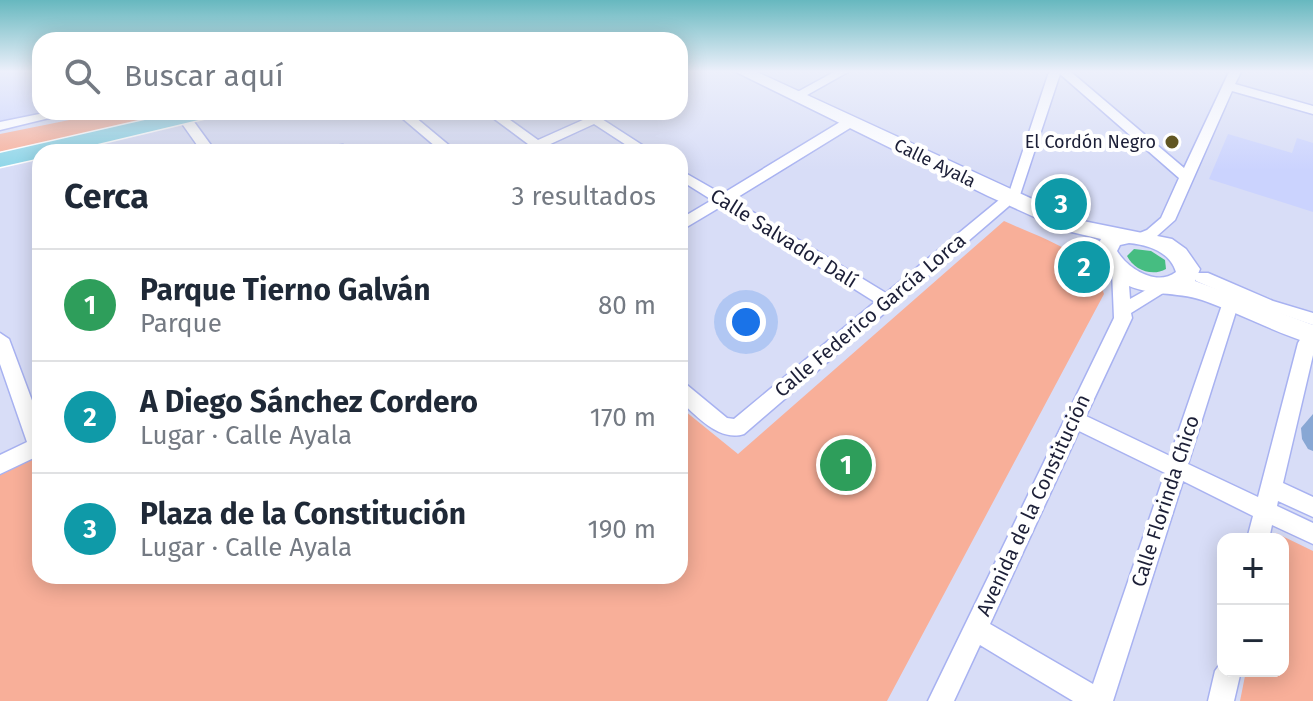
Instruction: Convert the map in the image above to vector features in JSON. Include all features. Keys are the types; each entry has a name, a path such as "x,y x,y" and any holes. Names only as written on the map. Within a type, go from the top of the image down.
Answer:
{"main road":[{"name":"Calle Ayala","path":"814,105 1004,198 1071,225 1129,237 1182,274"},
{"path":"61,144 165,120"},
{"path":"0,158 32,151"},
{"name":"Calle Ayala","path":"1004,198 1143,282 1182,274"},
{"path":"1117,268 1106,251 1112,240 1129,237"},
{"path":"1182,274 1312,339"}],"street":[{"path":"1004,198 1042,105"},
{"path":"1103,105 1186,177"},
{"path":"1129,237 1152,233 1167,220 1220,105"},
{"path":"0,126 32,119"},
{"path":"190,120 204,144"},
{"path":"411,120 440,144"},
{"path":"502,120 536,144"},
{"path":"539,144 583,120"},
{"path":"596,120 632,144"},
{"path":"688,221 850,122"},
{"path":"1171,164 1193,163"},
{"name":"Calle Salvador Dalí","path":"688,179 888,302"},
{"name":"Calle Federico García Lorca","path":"688,397 722,425 737,428 888,302 1004,198"},
{"path":"1167,220 1170,241 1182,274 1313,319"},
{"path":"1117,268 1125,309 1182,274"},
{"name":"Calle Florinda Chico","path":"1099,701 1174,468 1245,305"},
{"name":"Avenida de la Constitución","path":"941,701 1125,309"},
{"path":"1259,533 1312,339"},
{"path":"2,353 32,428"},
{"path":"1073,419 1313,534"},
{"path":"0,465 32,449"},
{"path":"1270,487 1313,507"},
{"path":"974,628 1099,701"},
{"path":"1221,701 1227,677"}],"shaded area":[{"path":"0,105 32,105 32,119 0,126"},
{"path":"69,120 142,120 0,152 0,134"},
{"path":"1228,134 1292,153 1297,138 1313,143 1313,212 1209,179"},
{"path":"1004,221 1063,248 1089,267 1098,280 1104,294 887,701 0,701 0,475 32,459 32,584 688,584 688,413 738,454"},
{"path":"1134,249 1151,251 1165,260 1166,269 1149,272 1139,268 1127,256"},
{"path":"1289,539 1313,551 1313,701 1240,701 1245,677 1289,677"}],"place":[{"name":"El Cordón Negro","path":"1172,142"},
{"name":"Plaza de la Constitución","path":"1061,204"},
{"name":"A Diego Sánchez Cordero","path":"1084,267"},
{"name":"Parque Tierno Galván","path":"846,465"}]}
